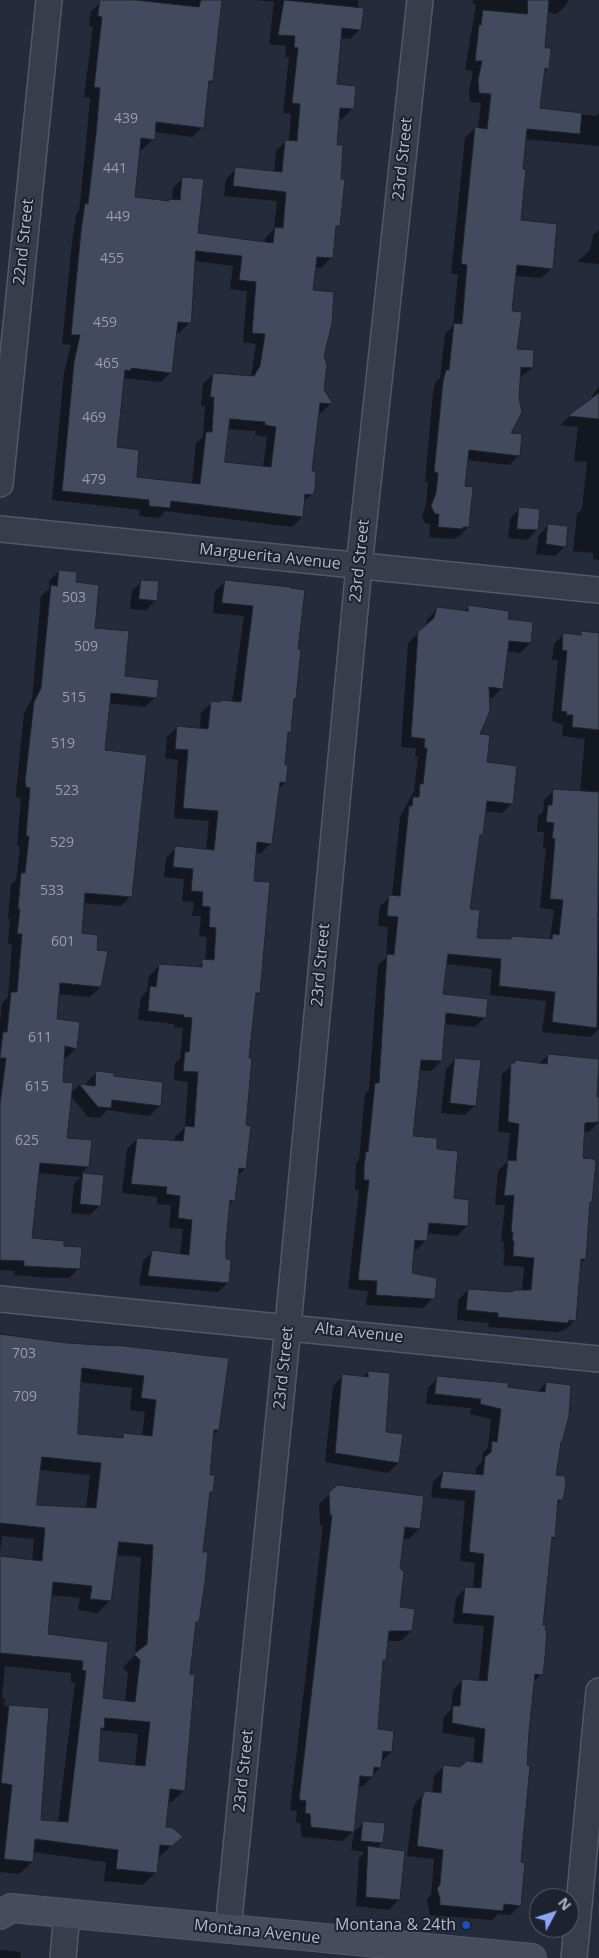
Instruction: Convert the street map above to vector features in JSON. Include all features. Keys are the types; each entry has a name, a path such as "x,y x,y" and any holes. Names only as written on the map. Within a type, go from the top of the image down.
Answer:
{"street":[{"name":"22nd Street","path":"0,484 48,0"},
{"name":"23rd Street","path":"228,1930 288,1326 359,566 420,0"},
{"name":"Marguerita Avenue","path":"0,529 599,590"},
{"name":"Alta Avenue","path":"0,1298 599,1359"},
{"path":"574,1958 599,1691"},
{"name":"Montana Avenue","path":"4,1906 228,1930 532,1958"},
{"path":"63,1958 67,1913"}],"building":[{"path":"100,0 135,0 199,7 201,0 222,0 213,81 209,81 204,128 156,122 155,140 141,138 135,197 169,201 169,199 180,200 182,177 204,179 198,233 273,243 275,227 283,228 286,192 233,186 235,167 282,172 285,140 297,141 300,104 292,103 298,48 294,47 295,36 278,35 284,0 364,8 361,30 342,28 337,84 356,86 354,109 340,108 337,145 343,145 341,179 345,179 340,226 336,226 333,258 317,257 313,290 334,292 332,324 324,356 327,365 324,390 333,404 320,403 312,471 316,471 315,489 313,495 305,494 303,517 171,501 170,508 149,506 149,500 62,491 74,362 80,335 71,335 81,231 85,203 88,204 100,88 94,87 102,17 98,16","holes":["196,251 242,256 239,280 256,282 252,333 265,334 260,366 254,376 213,373 210,397 214,397 212,432 206,432 200,484 137,477 139,450 117,447 125,370 131,371 131,368 172,373 178,322 191,323","230,419 265,422 265,425 276,427 271,467 225,462"]},
{"path":"528,0 549,0 545,48 551,48 549,69 545,68 540,108 582,113 580,134 527,129 523,169 526,169 521,220 557,224 553,269 517,265 512,311 522,312 517,349 534,350 533,368 521,367 519,398 522,412 511,433 522,434 520,456 469,450 465,486 473,487 469,527 463,527 463,529 438,527 439,514 435,514 431,506 436,493 438,473 434,472 443,381 446,370 449,370 454,323 462,324 467,265 461,264 475,127 487,129 491,94 479,93 478,80 482,61 475,61 479,25 481,25 483,10 527,14"},
{"path":"599,393 599,419 568,416"},
{"path":"519,507 540,509 538,530 517,529"},
{"path":"548,524 568,526 566,547 546,544"},
{"path":"59,570 77,572 76,582 99,585 95,628 129,631 125,676 159,680 157,698 111,693 105,750 147,755 132,897 85,893 82,933 98,935 97,950 108,951 101,987 60,983 57,1019 80,1022 77,1049 65,1046 63,1082 73,1083 67,1138 92,1140 89,1167 40,1163 32,1238 64,1241 64,1246 82,1247 80,1269 24,1266 24,1261 0,1260 0,1105 6,1058 0,1058 3,1032 7,1032 11,992 17,992 22,934 17,934 20,909 18,909 21,873 25,873 29,836 26,836 30,788 26,787 25,781 34,702 41,688 51,585 57,586"},
{"path":"141,580 159,581 157,601 139,599"},
{"path":"225,580 305,590 298,649 301,649 296,699 294,699 291,733 288,732 285,765 288,765 286,783 280,782 272,844 257,842 254,881 270,882 260,993 256,993 249,1058 252,1058 246,1125 251,1126 246,1169 239,1168 235,1201 230,1200 226,1242 226,1259 230,1259 231,1263 229,1283 148,1276 152,1250 189,1255 192,1220 178,1218 180,1196 166,1194 167,1187 131,1184 137,1138 183,1141 185,1126 194,1127 198,1072 183,1071 185,1052 189,1052 192,1018 183,1017 184,1015 148,1011 150,986 156,987 159,964 202,967 202,959 214,960 216,928 209,927 210,907 202,906 203,892 191,891 193,869 173,867 175,846 214,850 218,811 183,808 188,750 175,749 177,726 208,729 211,701 241,702 253,606 222,603"},
{"path":"468,605 509,611 508,619 533,622 531,643 509,641 503,689 489,687 490,711 480,734 490,735 487,762 517,766 513,804 487,801 483,835 480,835 470,909 480,910 477,938 511,939 511,936 552,939 553,934 559,935 563,900 550,899 555,839 552,838 554,823 546,822 548,805 552,805 553,789 599,792 597,1028 552,1022 555,992 499,986 501,959 448,954 443,994 488,999 486,1018 446,1013 442,1061 421,1060 413,1136 437,1138 437,1149 458,1151 454,1198 469,1200 468,1226 429,1223 427,1241 415,1240 412,1273 437,1278 435,1299 376,1295 377,1281 358,1280 369,1180 364,1180 364,1167 366,1151 368,1152 375,1083 379,1083 387,954 394,955 398,917 387,916 389,895 400,896 409,806 412,806 413,797 419,797 420,784 423,784 427,748 424,748 425,739 411,737 418,632 434,618 437,607 468,611"},
{"path":"581,631 599,633 599,730 572,727 573,715 566,715 567,712 561,711 567,651 562,650 563,633 581,635"},
{"path":"548,1054 599,1059 597,1097 599,1097 599,1122 585,1123 583,1158 594,1159 596,1162 592,1202 590,1202 586,1259 581,1259 576,1321 569,1320 568,1323 498,1317 498,1313 466,1310 468,1289 511,1292 515,1290 531,1290 534,1258 513,1256 514,1241 512,1241 513,1232 511,1232 514,1195 504,1196 508,1160 516,1161 519,1124 508,1122 511,1063 515,1063 515,1060 547,1064"},
{"path":"455,1058 481,1060 476,1106 450,1103"},
{"path":"96,1071 114,1073 114,1076 163,1082 161,1106 112,1100 111,1108 98,1107 79,1084 95,1086"},
{"path":"83,1173 104,1175 101,1206 80,1204"},
{"path":"0,1334 67,1343 115,1345 229,1358 219,1430 214,1430 210,1475 215,1475 213,1492 210,1492 203,1552 208,1552 205,1583 199,1622 196,1622 190,1674 195,1675 185,1791 170,1789 166,1827 173,1828 183,1837 172,1846 160,1845 157,1873 116,1869 118,1850 35,1839 33,1862 4,1859 12,1785 1,1783 9,1705 49,1708 41,1820 68,1822 86,1671 82,1670 83,1661 0,1653 0,1556 42,1561 45,1528 0,1523","holes":["82,1368 144,1376 141,1398 156,1400 152,1436 123,1433 123,1438 78,1434","42,1457 101,1463 96,1508 37,1505","119,1542 153,1545 147,1644 134,1654 140,1660 135,1702 103,1698 108,1642 48,1634 53,1582 92,1586 90,1599 111,1601","105,1718 150,1722 145,1766 99,1761 101,1728 104,1728"]},
{"path":"368,1371 390,1373 386,1432 403,1434 399,1463 335,1453 342,1374 368,1377"},
{"path":"437,1376 508,1383 508,1387 545,1392 546,1382 571,1385 569,1416 561,1442 556,1475 565,1476 566,1484 563,1500 558,1500 555,1538 552,1537 543,1625 546,1626 545,1630 547,1630 543,1675 535,1674 529,1732 527,1765 530,1766 521,1862 525,1863 521,1906 504,1904 503,1911 440,1905 437,1889 440,1884 443,1850 417,1846 422,1798 425,1791 441,1793 443,1765 460,1767 467,1761 482,1763 485,1729 452,1723 453,1706 460,1706 462,1679 487,1681 494,1616 462,1613 465,1587 481,1588 484,1554 469,1552 475,1491 440,1488 443,1471 483,1475 485,1457 491,1452 492,1441 497,1442 501,1409 480,1404 481,1399 435,1394"},
{"path":"337,1485 424,1496 420,1529 405,1527 400,1568 404,1572 400,1607 415,1609 412,1631 389,1631 386,1660 383,1660 378,1729 394,1731 392,1752 383,1751 381,1768 374,1767 373,1777 360,1776 354,1832 311,1827 310,1814 305,1813 306,1801 299,1800 332,1515 330,1515 329,1493"},
{"path":"363,1821 385,1823 383,1843 361,1841"},
{"path":"368,1846 405,1851 400,1900 366,1897"}],"place":[{"name":"Montana & 24th","path":"466,1925"}]}
